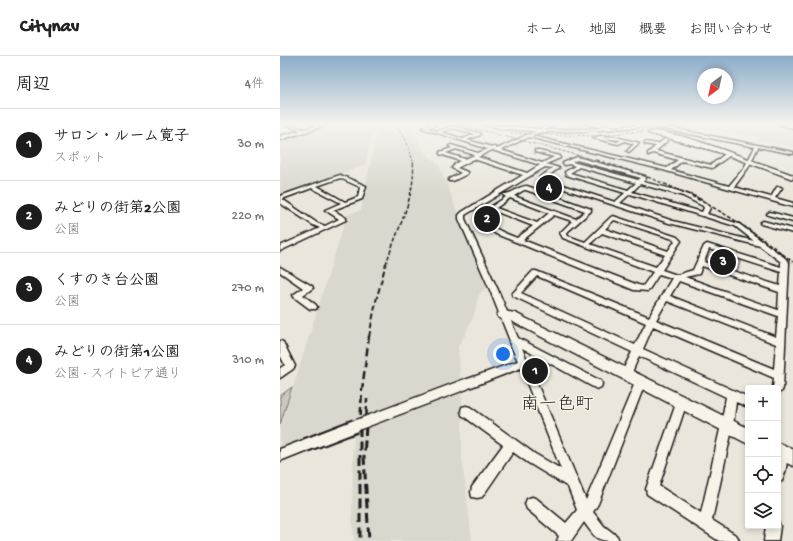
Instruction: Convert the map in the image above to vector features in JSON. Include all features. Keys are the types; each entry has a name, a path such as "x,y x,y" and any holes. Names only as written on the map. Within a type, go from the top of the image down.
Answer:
{"street":[{"path":"452,147 527,175"},
{"path":"487,147 557,168"},
{"path":"451,180 465,173 454,168 457,164 502,147"},
{"path":"572,147 668,170 793,205"},
{"path":"589,151 594,147"},
{"path":"629,150 633,147"},
{"path":"648,155 659,147"},
{"path":"703,147 741,158"},
{"path":"706,147 793,177"},
{"path":"710,147 734,154 741,158"},
{"path":"730,187 746,168 756,147"},
{"path":"759,147 793,153"},
{"path":"455,148 442,154 465,161"},
{"path":"537,152 558,157 543,164 462,214 462,219 584,511 599,531 612,541"},
{"path":"653,152 681,159 710,169 727,154"},
{"path":"616,204 644,178 615,168 577,158 567,162 542,178 542,180 671,222 758,244 762,243"},
{"path":"668,170 681,159"},
{"path":"567,162 685,195 707,208 703,215"},
{"path":"579,165 567,173 737,225 783,260 784,270 778,385"},
{"path":"280,199 340,176 363,186 360,198 328,210 344,219 282,246"},
{"path":"312,186 344,203"},
{"path":"586,245 613,218 674,238 678,241 669,254 658,270 645,289 637,288 498,233 486,224 481,214 523,188 527,188 589,210 563,233 565,237 586,245 658,270 781,314"},
{"path":"772,199 779,188"},
{"path":"498,192 577,221"},
{"path":"280,199 315,224 326,228"},
{"path":"492,208 537,225"},
{"path":"518,241 553,213"},
{"path":"770,214 793,220"},
{"path":"763,223 793,231"},
{"path":"601,230 669,254"},
{"path":"626,374 676,277 696,272 707,246 784,270"},
{"path":"701,263 783,290"},
{"path":"280,269 309,288 297,295 313,307"},
{"path":"745,401 516,294 536,273 778,375"},
{"path":"665,298 780,342"},
{"path":"503,315 511,316 745,434"},
{"path":"514,342 519,342 598,384"},
{"path":"280,346 290,366 280,374"},
{"path":"280,455 523,363"},
{"path":"532,504 565,537 591,504 641,381"},
{"path":"705,523 727,425 732,395"},
{"path":"682,402 652,489 732,541"},
{"path":"466,411 530,458 572,483"},
{"path":"477,492 511,444"},
{"path":"781,466 784,454"},
{"path":"771,541 773,529"}],"shaded area":[{"path":"280,147 369,147 365,165 280,197"},
{"path":"374,147 421,147 439,165 487,287 479,294 474,315 464,337 458,346 462,402 462,459 472,541 354,541 352,516 354,424 280,451 280,429 347,215 361,210"},
{"path":"709,249 741,258 737,273 708,264 705,261"},
{"path":"292,387 280,425 280,396"}],"building":[{"path":"531,361 546,370 540,378 537,376"}],"railway":[{"path":"408,147 413,161"},
{"path":"545,147 600,161"},
{"path":"596,160 651,178 700,200 746,228 793,262"},
{"path":"386,264 409,200 412,187 413,161"},
{"path":"369,337 376,301 386,263"},
{"path":"360,427 362,390 369,336"},
{"path":"366,427 367,399"},
{"path":"366,426 364,457 369,541"},
{"path":"360,427 360,541"}],"place":[{"name":"みどりの街第1公園","path":"549,188"},
{"name":"みどりの街第2公園","path":"487,219"},
{"name":"くすのき台公園","path":"723,262"},
{"name":"サロン・ルーム寛子","path":"535,371"}],"district":[{"name":"南一色町","path":"557,403"}]}
